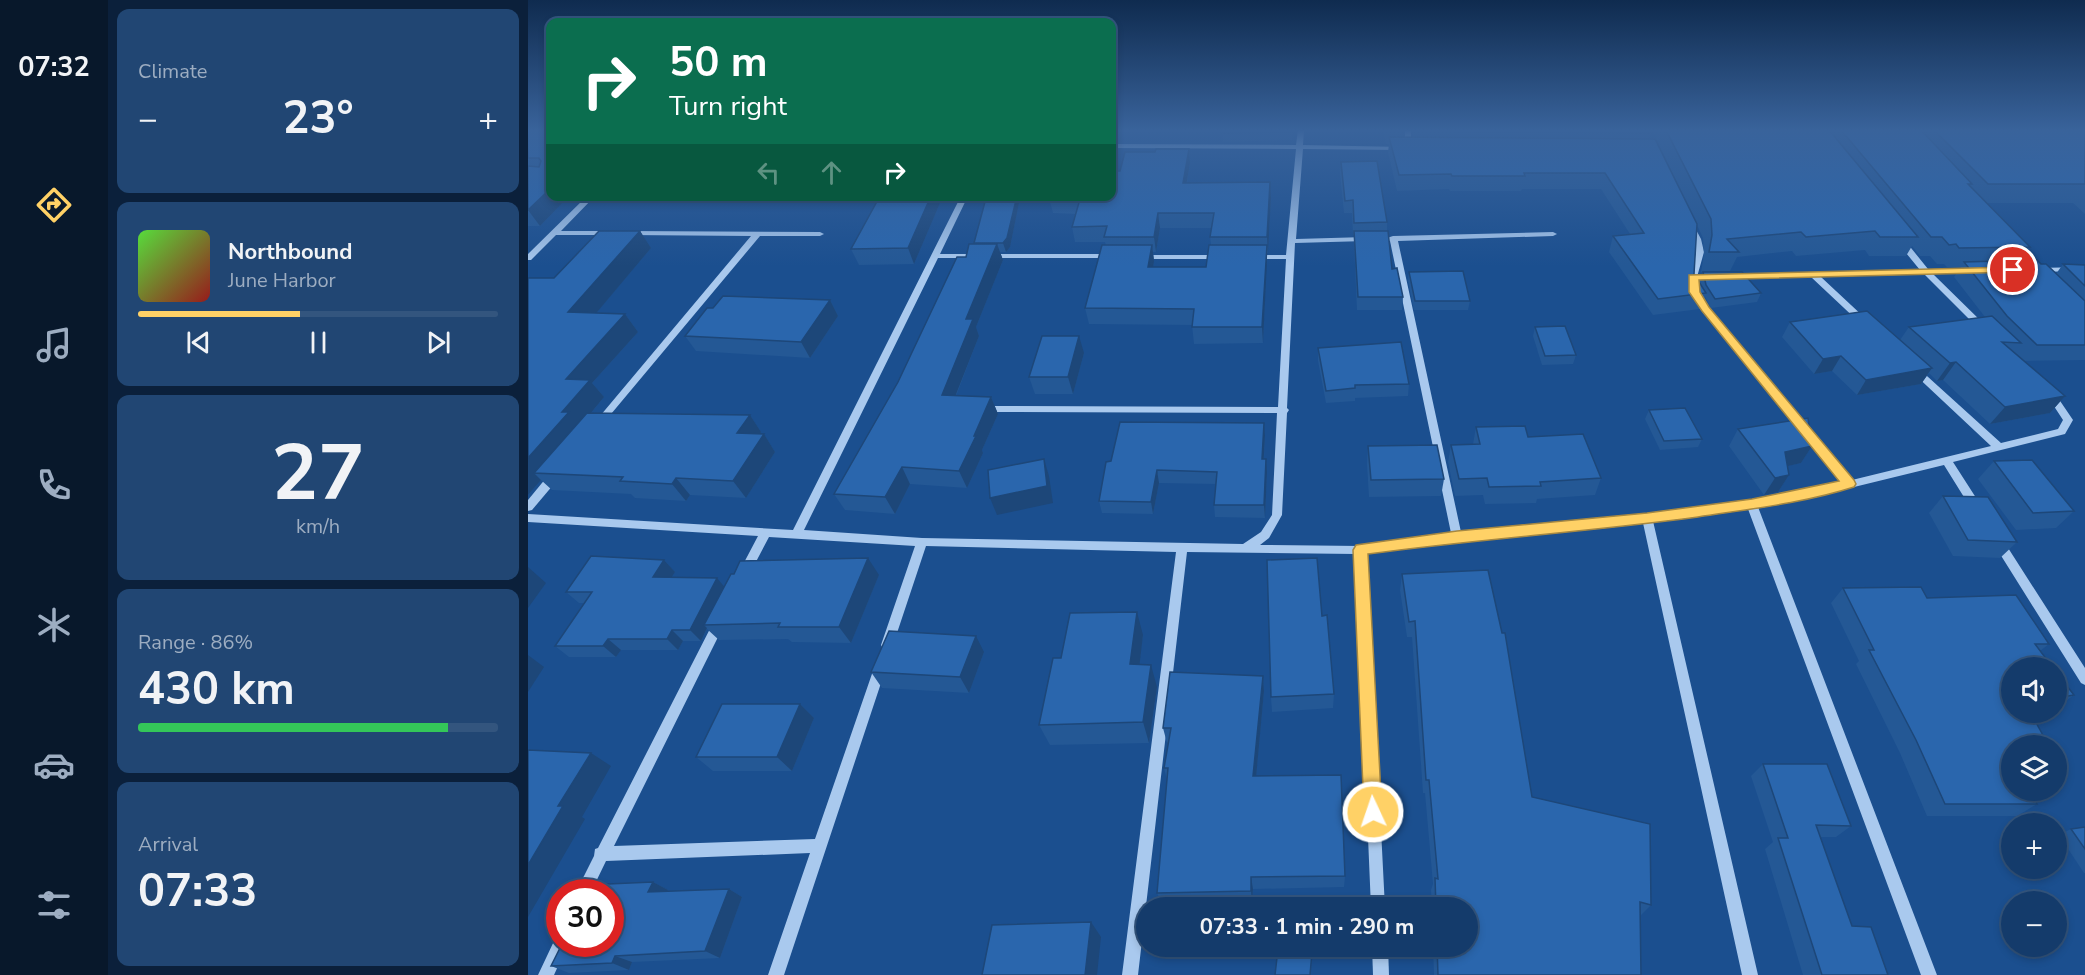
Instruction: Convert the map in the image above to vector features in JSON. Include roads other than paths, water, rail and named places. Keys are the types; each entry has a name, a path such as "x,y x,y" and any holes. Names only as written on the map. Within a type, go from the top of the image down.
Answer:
{"street":[{"path":"1245,549 1265,535 1277,515 1290,257 1297,176"},
{"path":"528,258 587,201"},
{"path":"796,535 964,201"},
{"path":"1688,222 1697,239 1700,252 1693,277 1694,292 1850,484"},
{"path":"1891,228 1926,272 1991,336"},
{"path":"553,233 820,234"},
{"path":"588,436 758,233"},
{"path":"1382,239 1553,234"},
{"path":"1393,238 1457,537"},
{"path":"1291,241 1370,239"},
{"path":"937,256 1231,257"},
{"path":"1243,257 1290,257"},
{"path":"2025,266 2042,277"},
{"path":"2034,270 2085,269"},
{"path":"1717,276 1980,271"},
{"path":"1813,274 1872,329"},
{"path":"1693,277 1705,277"},
{"path":"1906,361 1999,447"},
{"path":"528,518 921,542 1182,549 1361,550 1752,504 1850,484 2061,432 2068,420 2056,400 2040,384"},
{"path":"993,409 1284,410"},
{"path":"1946,459 2085,679"},
{"path":"528,507 565,462"},
{"path":"1752,504 1929,975"},
{"path":"1647,518 1750,975"},
{"path":"739,584 766,532"},
{"path":"776,975 921,542"},
{"path":"1130,975 1182,549"},
{"path":"1361,550 1377,897"},
{"path":"589,879 723,615"},
{"path":"600,854 820,846"},
{"path":"546,975 554,957"},
{"path":"1380,957 1381,975"}]}
